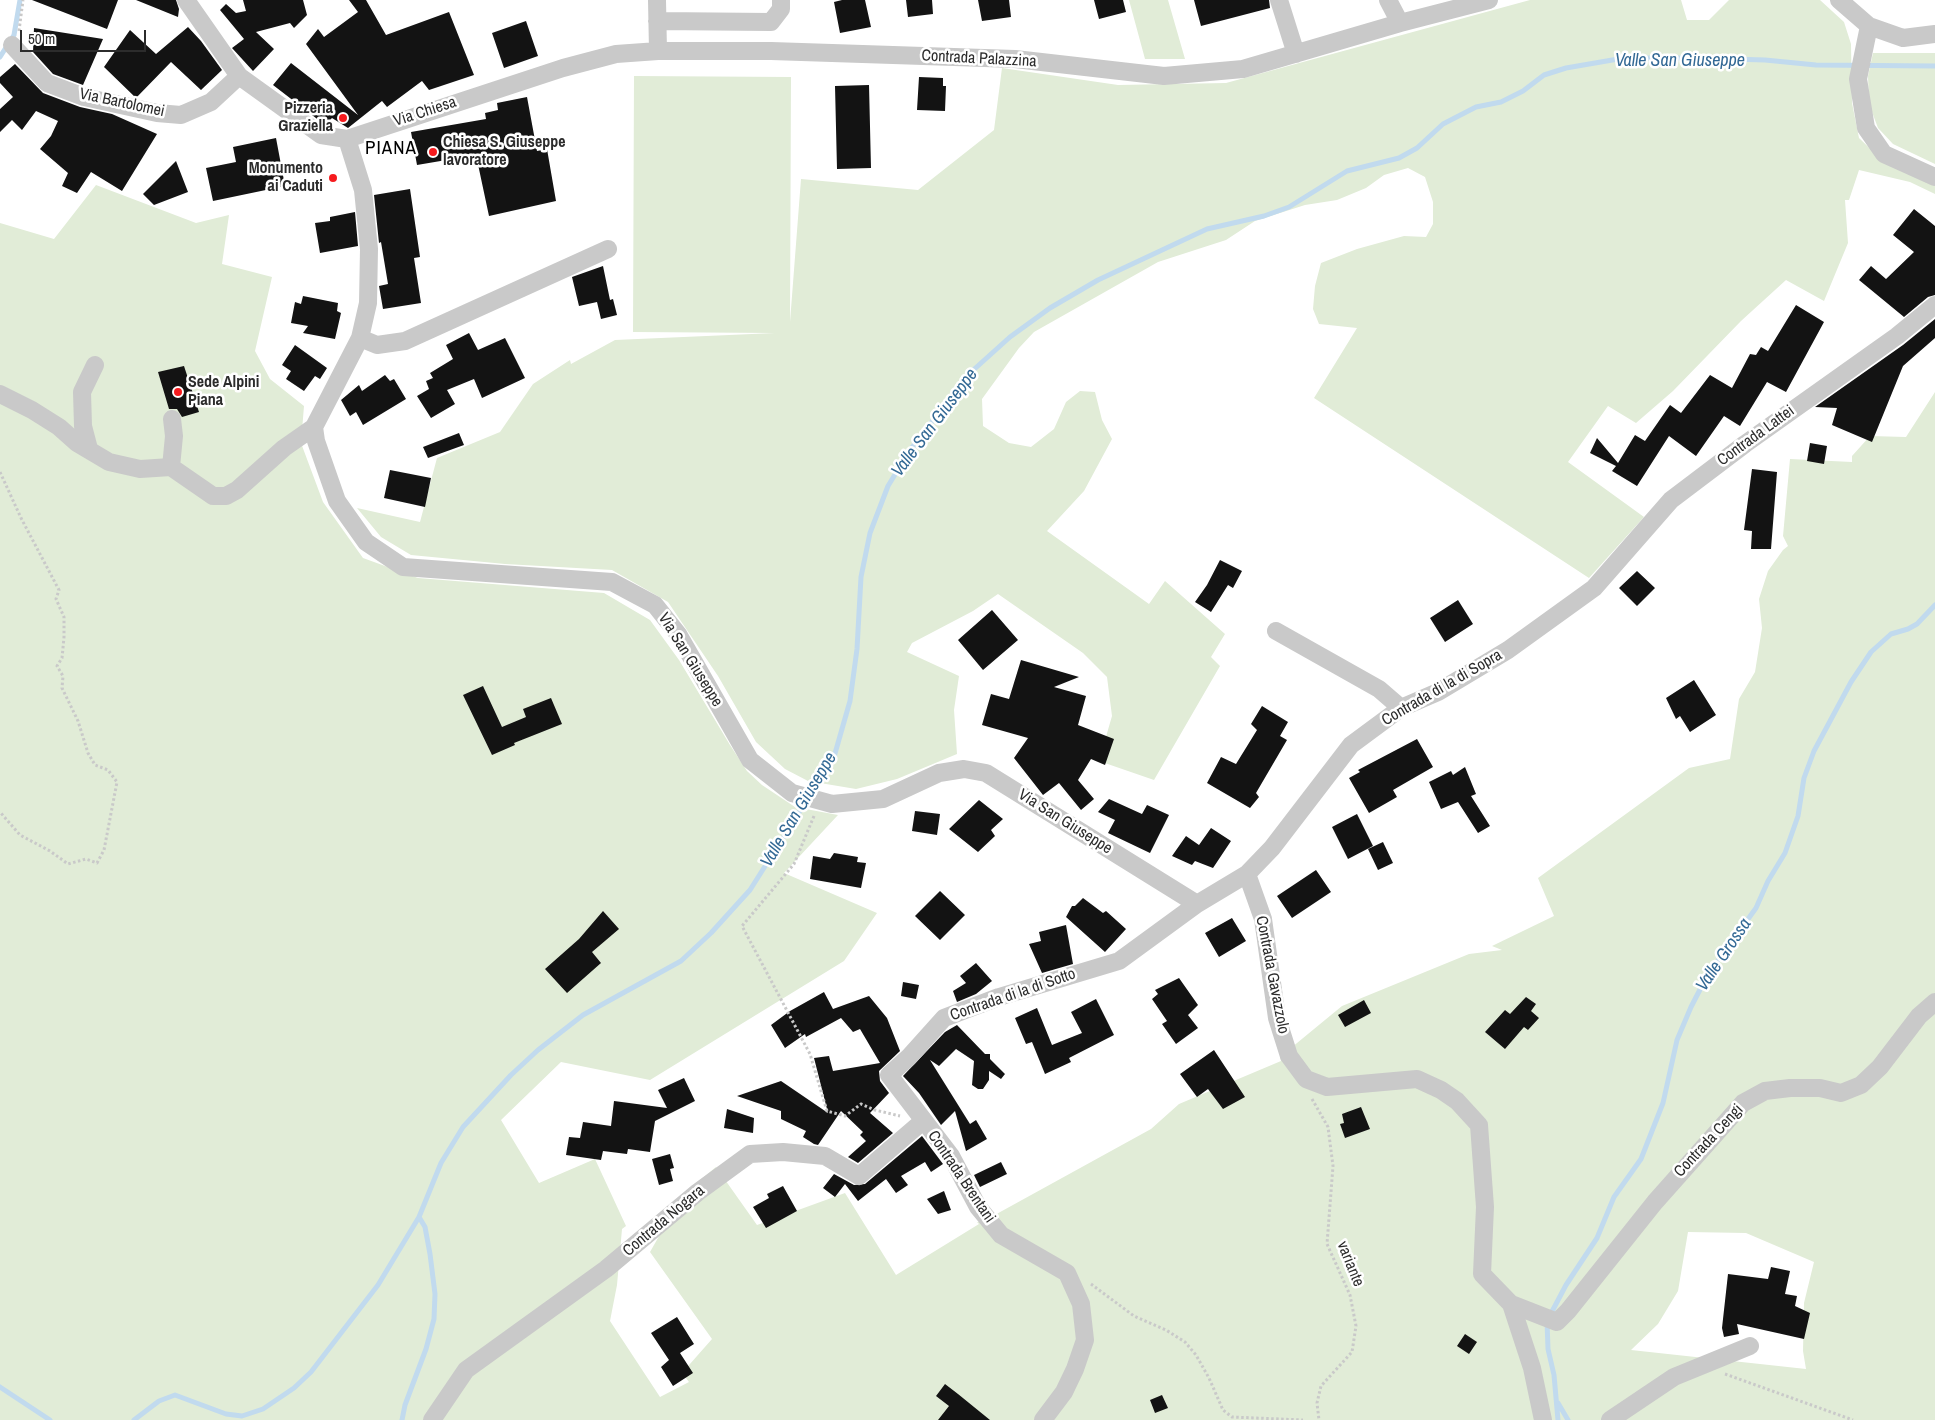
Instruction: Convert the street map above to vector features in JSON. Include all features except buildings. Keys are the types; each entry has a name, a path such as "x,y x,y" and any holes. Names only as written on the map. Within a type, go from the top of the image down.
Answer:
{"street":[{"name":"Via Chiesa","path":"186,0 239,76 321,135 347,139 563,68 616,54 658,51"},
{"path":"657,0 658,51"},
{"path":"657,21 771,22 781,9 781,0"},
{"path":"1279,0 1296,54"},
{"path":"1388,0 1400,22"},
{"name":"Contrada Palazzina","path":"658,51 771,51 1015,59 1164,76 1243,69 1400,22 1489,0"},
{"path":"1839,0 1868,26 1903,38 1935,34"},
{"path":"1868,26 1858,79 1866,128 1884,154 1935,177"},
{"name":"Via Bartolomei","path":"12,45 47,83 84,97 157,113 181,115 210,102 239,76"},
{"path":"0,394 32,410 109,462 140,469 171,467 213,496 226,496 237,490 284,448 314,427 360,338 368,303 369,248 363,190 347,139"},
{"path":"360,338 377,345 405,341 608,249"},
{"name":"Contrada Lattei","path":"1594,588 1671,500 1744,444 1897,336 1935,305"},
{"path":"89,450 83,426 82,392 95,365"},
{"path":"171,467 174,436 172,419"},
{"name":"Via San Giuseppe","path":"314,427 316,441 337,501 366,542 403,567 612,582 655,605 678,634 750,760 792,793 832,804 884,799 939,773 964,769 986,773 1197,904"},
{"name":"Contrada di la di Sopra","path":"1197,904 1247,874 1272,848 1351,745 1401,708 1438,692 1508,650 1594,588"},
{"path":"1276,631 1379,689 1401,708"},
{"name":"Contrada Gavazzolo","path":"1247,874 1263,919 1277,1018 1289,1056 1306,1079"},
{"name":"Contrada di la di Sotto","path":"923,1120 889,1075 909,1057 944,1018 999,997 1118,961 1197,904"},
{"name":"Contrada Cengi","path":"1511,1304 1557,1322 1568,1312 1655,1202 1743,1103 1765,1091 1790,1088 1820,1088 1841,1093 1860,1085 1880,1067 1919,1016 1935,1002"},
{"path":"1306,1079 1328,1087 1417,1079 1441,1090 1457,1102 1479,1125 1486,1207 1482,1274 1511,1304 1532,1368 1543,1420"},
{"name":"Contrada Brentani","path":"923,1120 951,1156 978,1207 1001,1234 1067,1273"},
{"name":"Contrada Nogara","path":"432,1420 466,1370 606,1269 698,1192 750,1154 783,1152 825,1156 859,1176 923,1120"},
{"path":"1043,1420 1064,1392 1075,1370 1085,1340 1080,1304 1067,1273"},
{"path":"1610,1420 1674,1377 1750,1346"}],"path":[{"path":"0,472 21,518 59,590 56,599 64,617 64,637 62,658 57,666 63,676 62,688 95,765 108,770 117,782 104,850 97,863 86,859 68,864 50,850 20,835 0,812"},
{"path":"820,801 794,864 742,926 810,1054 827,1111 845,1116 861,1104 875,1110 923,1120"},
{"name":"variante","path":"1306,1079 1311,1097 1328,1127 1333,1166 1326,1244 1350,1295 1356,1326 1352,1352 1321,1386 1317,1403 1319,1420"},
{"path":"1067,1273 1089,1283 1134,1316 1166,1330 1185,1342 1196,1355 1209,1378 1223,1410 1232,1417 1303,1420"},
{"path":"1725,1373 1853,1420"}],"green space":[{"path":"1129,0 1168,0 1185,59 1145,59"},
{"path":"1530,0 1681,0 1687,20 1709,20 1729,0 1820,0 1844,22 1851,44 1852,103 1859,138 1884,162 1935,184 1935,194 1910,182 1859,170 1849,200 1845,200 1848,243 1824,301 1786,280 1741,321 1673,391 1636,423 1608,406 1568,462 1644,517 1589,578 1314,398 1357,328 1319,324 1313,309 1315,286 1321,263 1357,249 1404,236 1426,237 1433,224 1433,202 1425,177 1408,168 1384,175 1366,188 1337,200 1305,205 1255,221 1226,240 1158,262 1034,332 1019,348 982,399 983,426 1009,443 1031,447 1054,429 1066,402 1080,391 1095,392 1102,420 1112,439 1084,491 1047,531 1149,604 1165,581 1225,634 1211,657 1220,666 1154,780 1099,761 1112,716 1107,677 1083,653 998,594 973,611 912,643 907,652 959,676 954,710 957,754 897,779 856,789 808,781 785,769 756,742 718,676 668,602 612,570 505,564 411,555 381,537 357,508 420,522 437,458 500,432 533,384 570,360 571,364 615,340 775,333 633,332 634,76 791,77 790,322 801,179 918,190 994,130 1002,68 1118,85 1226,83"},
{"path":"1873,53 1935,53 1935,164 1893,144 1878,128 1869,104 1868,76"},
{"path":"96,185 196,223 229,215 222,264 272,277 255,351 270,379 304,406 301,443 323,502 363,558 418,578 604,593 650,620 679,660 747,771 762,785 795,807 838,815 784,873 877,913 844,961 650,1080 561,1062 501,1120 539,1183 595,1159 626,1226 622,1229 617,1285 610,1321 660,1397 689,1382 682,1373 712,1339 650,1252 683,1194 716,1167 757,1225 845,1193 896,1275 979,1224 977,1222 982,1222 1151,1129 1179,1104 1281,1061 1280,1057 1342,1006 1469,954 1502,950 1492,946 1554,916 1538,878 1689,768 1730,759 1739,699 1755,672 1762,628 1759,599 1768,571 1788,546 1783,536 1790,459 1852,462 1852,456 1870,436 1906,437 1935,392 1935,1420 0,1420 0,223 54,239","holes":["1688,1232 1746,1233 1814,1262 1804,1303 1803,1351 1806,1369 1631,1350 1658,1324 1678,1291"]}],"waterway":[{"path":"0,57 14,35 20,0"},
{"name":"Valle San Giuseppe","path":"402,1420 405,1405 426,1349 434,1319 435,1294 430,1254 425,1227 419,1217 441,1163 463,1127 511,1075 538,1050 583,1015 681,961 711,933 750,890 834,757 850,701 857,649 861,577 870,533 888,486 910,450 970,373 1010,337 1050,308 1098,280 1207,229 1264,216 1289,207 1347,171 1399,158 1417,148 1443,124 1476,107 1501,102 1523,91 1544,75 1566,68 1624,58 1765,60 1816,65 1935,66"},
{"name":"Valle Grossa","path":"1558,1420 1554,1375 1548,1349 1547,1321 1566,1285 1597,1238 1614,1197 1641,1159 1663,1103 1677,1040 1691,1007 1707,976 1756,908 1768,881 1785,853 1798,816 1804,778 1814,751 1851,682 1871,652 1891,634 1917,624 1935,605"},
{"path":"134,1420 159,1401 175,1395 226,1414 242,1416 263,1409 294,1388 311,1372 378,1285 419,1217"},
{"path":"0,1387 50,1420"},
{"path":"1558,1403 1568,1420"}],"place":[{"name":"Pizzeria Graziella","path":"343,118"},
{"name":"Chiesa S. Giuseppe lavoratore","path":"433,152"},
{"name":"Monumento ai Caduti","path":"333,178"},
{"name":"Sede Alpini Piana","path":"178,392"}],"district":[{"name":"PIANA","path":"391,149"}]}
